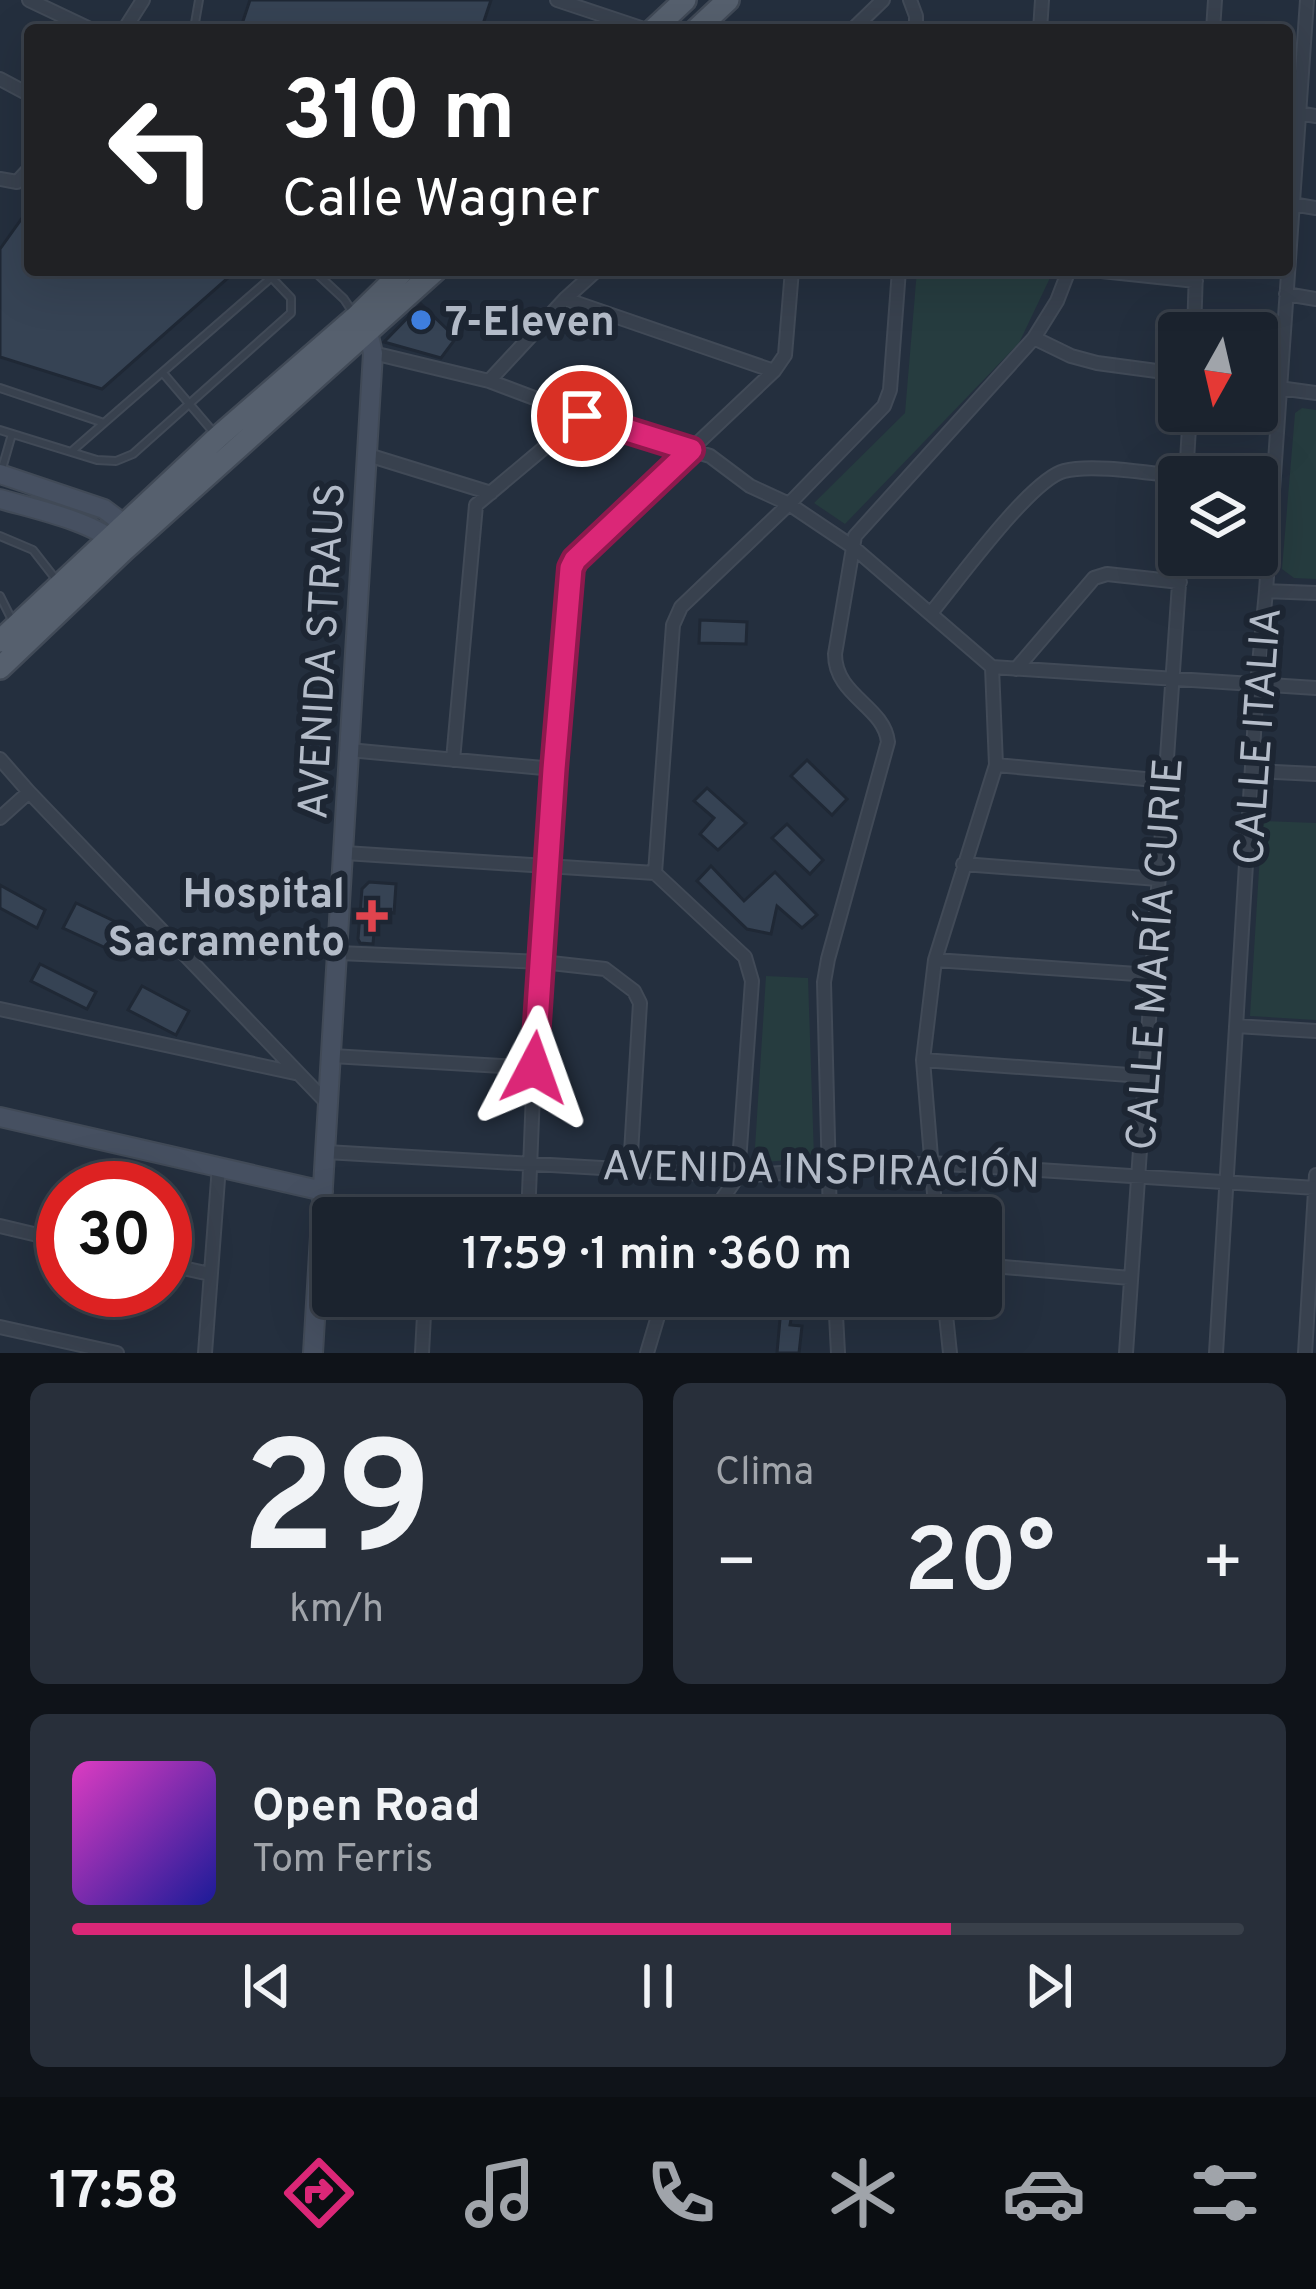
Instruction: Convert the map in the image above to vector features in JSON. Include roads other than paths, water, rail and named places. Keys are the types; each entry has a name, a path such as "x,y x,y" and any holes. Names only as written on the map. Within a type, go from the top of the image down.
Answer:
{"main road":[{"path":"657,24 685,0"},
{"path":"702,24 728,0"},
{"path":"0,668 218,436 366,334 400,276"},
{"path":"8,634 60,585 124,537 429,276"}],"street":[{"path":"29,0 79,24"},
{"path":"557,0 631,24"},
{"path":"858,24 884,0"},
{"name":"CALLE ITALIA","path":"1293,189 1298,113 1294,83 1311,18 1307,0"},
{"path":"1298,113 1316,116"},
{"path":"489,381 590,276"},
{"path":"530,1197 534,1068 571,568 774,370 785,355 791,276"},
{"path":"656,873 676,614 884,406 890,390 898,276"},
{"path":"829,1197 824,982 889,742 887,729 836,671 855,536 1034,338 1067,276"},
{"path":"1195,312 1196,276"},
{"name":"CALLE ITALIA","path":"1216,1353 1287,276"},
{"path":"1286,294 1316,299"},
{"path":"565,299 774,370"},
{"path":"366,334 582,416 710,456 750,486 789,504 853,547 992,667 1316,688"},
{"name":"AVENIDA STRAUS","path":"323,1197 368,455 366,334"},
{"path":"1034,338 1097,363 1158,371"},
{"path":"1279,388 1316,393"},
{"path":"453,760 476,505 582,416"},
{"path":"368,455 491,494"},
{"path":"931,613 1044,481 1063,471 1084,469 1158,475"},
{"path":"0,474 104,509 124,537"},
{"path":"0,499 124,537"},
{"path":"1016,669 1094,578 1107,574 1180,582"},
{"name":"CALLE MARÍA CURIE","path":"1126,1353 1180,576"},
{"path":"1266,591 1316,593"},
{"path":"934,1197 923,1060 935,960 996,765 992,667"},
{"path":"349,750 554,769"},
{"path":"0,759 329,1105"},
{"path":"996,765 1166,782"},
{"path":"1252,771 1316,774"},
{"path":"0,818 28,792"},
{"path":"345,853 656,873 745,957 750,968 739,1176 724,1197"},
{"path":"963,865 1158,879"},
{"path":"339,953 542,962 605,970 634,992 640,1003 630,1170"},
{"path":"935,960 1151,975"},
{"path":"0,1009 296,1073"},
{"path":"1236,1026 1316,1031"},
{"path":"332,1056 534,1068"},
{"path":"923,1060 1143,1076"},
{"path":"0,1117 323,1191"},
{"name":"AVENIDA INSPIRACIÓN","path":"326,1152 739,1176 931,1163 1316,1188"},
{"path":"205,1353 219,1166"},
{"path":"1305,1353 1316,1175"},
{"path":"0,1226 36,1235"},
{"path":"1002,1267 1130,1278"},
{"path":"192,1270 209,1274"},
{"name":"AVENIDA STRAUS","path":"313,1353 318,1317"},
{"path":"422,1353 424,1317"},
{"path":"647,1353 658,1317"},
{"path":"836,1317 838,1353"},
{"path":"946,1317 950,1353"},
{"path":"0,1328 117,1353"}],"lane":[{"path":"196,23 199,0"},
{"path":"320,276 344,299 366,334"},
{"path":"0,430 98,460 116,461 133,454 291,313 291,298 271,277 73,451"},
{"path":"163,373 218,436"},
{"path":"0,388 104,423"},
{"path":"0,474 12,434"},
{"path":"0,536 32,550 60,585"},
{"path":"0,596 8,634"}],"place":[{"name":"7-Eleven","path":"421,320"},
{"name":"Hospital Sacramento","path":"372,916"}]}
